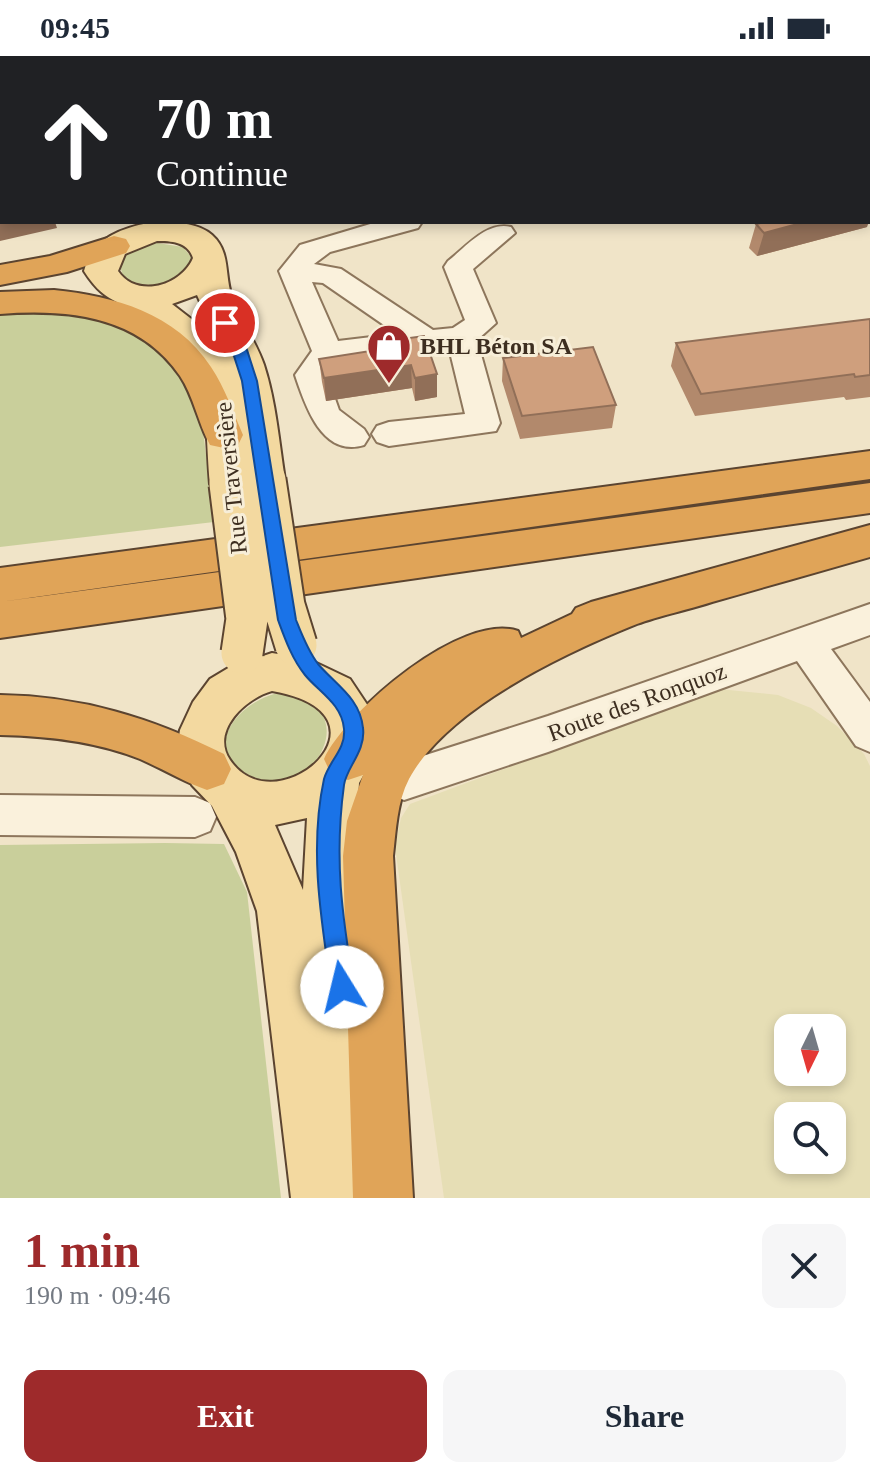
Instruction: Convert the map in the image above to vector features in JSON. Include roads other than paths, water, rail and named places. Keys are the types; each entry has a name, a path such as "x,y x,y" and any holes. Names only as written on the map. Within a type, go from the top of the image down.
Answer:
{"highway":[{"path":"0,275 55,265 128,235"},
{"path":"0,290 50,286 116,292"},
{"path":"0,303 40,300 90,304 129,317 151,329 177,349 195,372 224,435"},
{"path":"0,585 870,465"},
{"path":"0,620 870,498"},
{"path":"0,561 412,530"},
{"path":"341,768 413,688 459,660 516,640 870,541"},
{"path":"383,1198 368,856 371,817 377,796 406,742 446,704 525,657 620,613"},
{"path":"0,715 60,716 92,722 153,741 211,793"}],"main road":[{"path":"203,244 199,279 181,290 158,296 116,292 101,271 106,254 128,235 172,231 203,244 216,306 236,342 250,381 248,482 284,606 309,663 351,714 354,729 341,768 328,832 327,888 375,1198"},
{"name":"Rue Traversière","path":"116,292 186,329 209,355 221,387 224,435 248,482 247,619 242,653 224,695 205,724 200,755 211,793 259,845 275,880 283,911 321,1198"},
{"path":"224,695 252,677 272,672 298,674 309,663"},
{"path":"211,793 270,804 293,801 308,796 341,768"}],"street":[{"path":"293,271 310,251 320,246 401,224"},
{"path":"352,437 325,416 311,375 328,352 461,337 481,323 458,267 501,233"},
{"path":"293,271 331,275 428,341"},
{"path":"293,271 328,352"},
{"path":"389,434 484,423 485,367 461,337"},
{"name":"Route des Ronquoz","path":"404,781 548,734 870,619"},
{"path":"805,642 870,734"},
{"path":"0,815 211,793"}],"place":[{"name":"BHL Béton SA","path":"389,385"}]}
